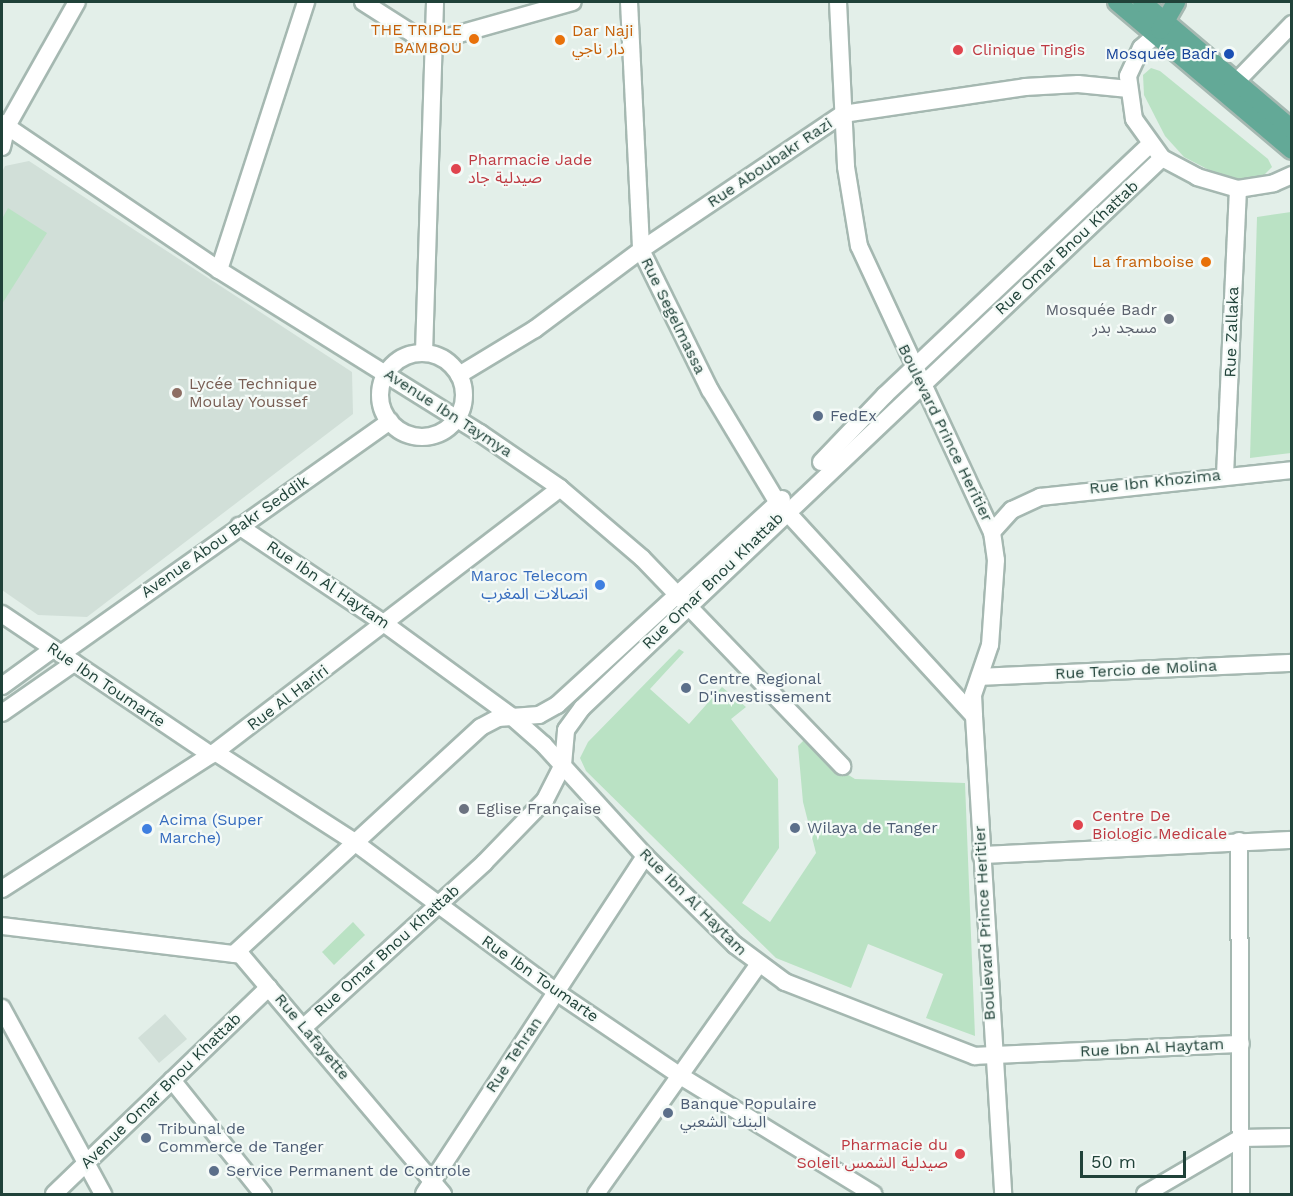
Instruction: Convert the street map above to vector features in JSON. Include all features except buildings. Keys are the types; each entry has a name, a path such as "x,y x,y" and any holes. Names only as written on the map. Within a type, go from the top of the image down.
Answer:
{"main road":[{"path":"1117,2 1162,28 1236,82 1292,129"},
{"path":"1142,2 1162,28 1292,150"},
{"path":"1162,28 1176,2"}],"street":[{"path":"2,147 4,125 77,2"},
{"path":"219,270 306,2"},
{"path":"363,2 412,34 434,41 573,2"},
{"path":"424,353 435,2"},
{"name":"Rue Segelmassa","path":"629,2 641,250 710,390 782,507 974,716"},
{"name":"Boulevard Prince Heritier","path":"838,2 843,114 852,217 859,246 921,385 992,532 996,560 990,645 974,695 974,716 992,1056 1003,1194"},
{"path":"1236,82 1292,24"},
{"path":"1162,28 1132,62 1129,88 1134,118 1149,145 1162,158 1197,177 1238,189 1274,183 1292,175"},
{"name":"Rue Aboubakr Razi","path":"459,375 535,329 641,250 843,114 1025,87 1078,84 1129,88"},
{"name":"Avenue Ibn Taymya","path":"4,125 219,270 386,373 560,488 620,537 842,766"},
{"name":"Rue Omar Bnou Khattab","path":"782,507 914,369 1149,145"},
{"name":"Rue Omar Bnou Khattab","path":"234,954 353,841 481,727 511,716 538,715 557,705 681,601 782,507 921,385 1162,158"},
{"name":"Rue Zallaka","path":"1225,475 1238,189"},
{"path":"424,353 438,356 459,375 464,397 456,418 441,431 423,436 410,434 390,421 380,397 386,373 396,362 424,353"},
{"name":"Avenue Abou Bakr Seddik","path":"63,655 239,526 390,421"},
{"name":"Rue Ibn Khozima","path":"992,532 1004,516 1020,506 1069,491 1292,470"},
{"name":"Rue Al Hariri","path":"2,889 213,753 385,624 560,488"},
{"name":"Rue Ibn Al Haytam","path":"239,526 385,624 511,716 563,765 645,856 758,965 785,982 975,1056 1241,1044"},
{"name":"Rue Omar Bnou Khattab","path":"304,1027 437,906 545,800 563,765 563,739 572,720 681,601"},
{"name":"Rue Ibn Toumarte","path":"2,614 213,753 353,841 555,992 679,1075 873,1194"},
{"path":"2,686 63,655"},
{"path":"2,713 63,655"},
{"name":"Rue Tercio de Molina","path":"980,677 1292,663"},
{"path":"981,855 1292,840"},
{"path":"1239,841 1241,1194"},
{"name":"Rue Tehran","path":"428,1187 645,856"},
{"path":"2,926 234,954"},
{"name":"Rue Lafayette","path":"234,954 245,958 304,1027 428,1187 443,1194"},
{"path":"596,1194 758,965"},
{"name":"Avenue Omar Bnou Khattab","path":"54,1194 269,987"},
{"path":"2,1008 103,1194"},
{"path":"172,1080 263,1194"},
{"path":"1144,1194 1241,1138 1292,1137"}],"shaded area":[{"name":"Lycée Technique Moulay Youssef","path":"29,161 352,372 353,414 87,617 38,615 2,590 2,172 5,166"},
{"path":"165,1014 187,1039 159,1063 138,1038"}],"green space":[{"path":"1151,68 1160,71 1268,159 1272,167 1264,175 1239,179 1211,171 1184,157 1165,136 1144,95 1143,75"},
{"path":"8,208 47,233 2,304 2,219"},
{"path":"1291,212 1291,453 1250,458 1257,217"},
{"path":"679,649 684,652 650,689 689,724 722,687 746,707 731,719 778,779 779,848 742,903 770,922 816,853 803,802 798,746 808,736 837,768 855,779 965,783 975,1036 926,1018 943,974 868,944 851,988 776,958 586,771 580,758 588,742"},
{"path":"353,922 365,935 334,965 322,952"}],"place":[{"name":"THE TRIPLE BAMBOU","path":"474,39"},
{"name":"Dar Naji دار ناجي","path":"560,40"},
{"name":"Clinique Tingis","path":"958,50"},
{"name":"Mosquée Badr","path":"1229,54"},
{"name":"Pharmacie Jade صيدلية جاد","path":"456,169"},
{"name":"La framboise","path":"1206,262"},
{"name":"Mosquée Badr مسجد بدر","path":"1169,319"},
{"name":"Lycée Technique Moulay Youssef","path":"177,393"},
{"name":"FedEx","path":"818,416"},
{"name":"Maroc Telecom اتصالات المغرب","path":"600,585"},
{"name":"Centre Regional D'investissement","path":"686,688"},
{"name":"Eglise Française","path":"464,809"},
{"name":"Centre De Biologic Medicale","path":"1078,825"},
{"name":"Wilaya de Tanger","path":"795,828"},
{"name":"Acima (Super Marche)","path":"147,829"},
{"name":"Banque Populaire البنك الشعبي","path":"668,1113"},
{"name":"Tribunal de Commerce de Tanger","path":"146,1138"},
{"name":"Pharmacie du Soleil صيدلية الشمس","path":"960,1154"},
{"name":"Service Permanent de Controle","path":"214,1171"}]}
